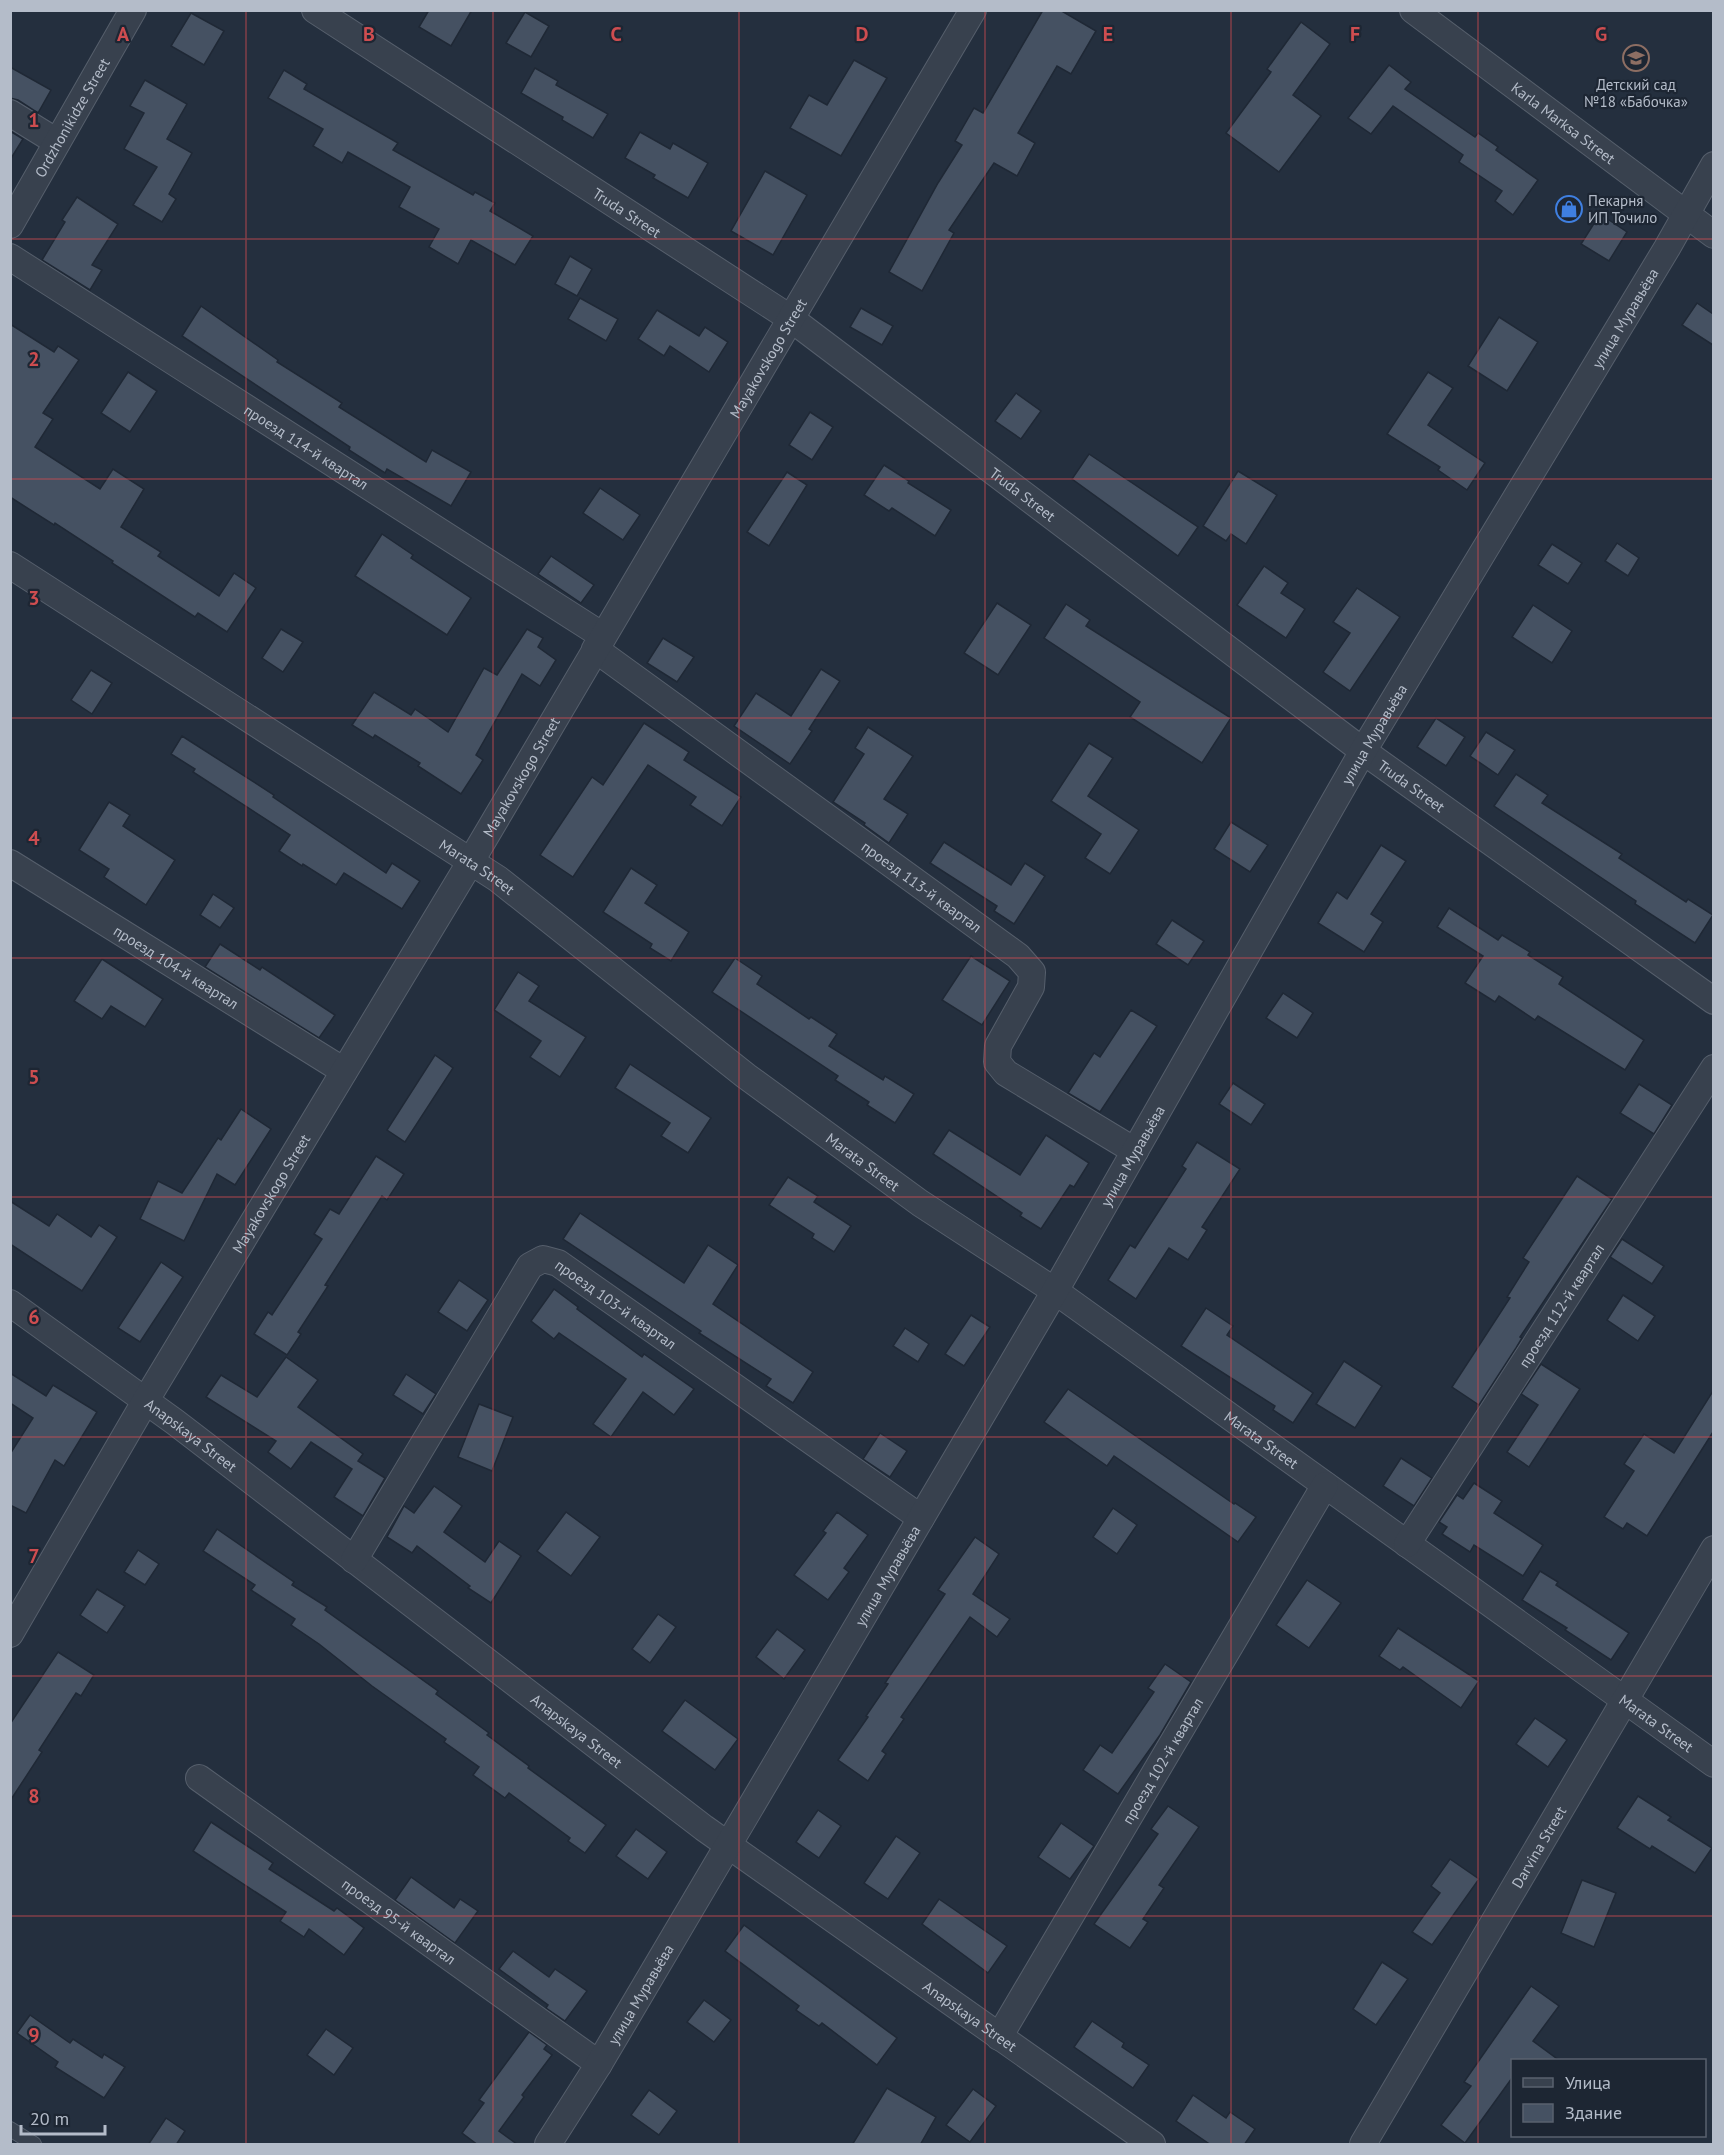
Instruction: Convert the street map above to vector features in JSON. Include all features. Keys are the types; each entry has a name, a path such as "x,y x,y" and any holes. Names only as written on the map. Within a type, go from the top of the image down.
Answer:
{"street":[{"name":"Ordzhonikidze Street","path":"10,225 133,10"},
{"name":"Truda Street","path":"315,10 790,318 1363,751 1713,1000"},
{"name":"Mayakovskogo Street","path":"10,1634 146,1400 471,861 973,10"},
{"name":"Karla Marksa Street","path":"1413,10 1713,235"},
{"path":"10,113 57,142"},
{"name":"улица Муравьёва","path":"548,2145 599,2064 1055,1290 1363,751 1667,248 1713,165"},
{"name":"проезд 114-й квартал","path":"10,257 599,643"},
{"name":"Marata Street","path":"10,565 498,879 746,1076 920,1203 1055,1290 1713,1764"},
{"name":"проезд 113-й квартал","path":"599,643 1018,956 1032,972 1031,987 998,1046 997,1062 1006,1073 1134,1151"},
{"name":"проезд 104-й квартал","path":"10,863 345,1071"},
{"name":"проезд 112-й квартал","path":"1407,1544 1713,1068"},
{"name":"проезд 103-й квартал","path":"354,1560 530,1266 543,1259 558,1263 921,1518"},
{"name":"Anapskaya Street","path":"10,1303 146,1400 728,1845 1152,2145"},
{"name":"проезд 102-й квартал","path":"999,2037 1325,1485"},
{"name":"Darvina Street","path":"1363,2145 1713,1549"},
{"name":"проезд 95-й квартал","path":"199,1778 599,2064"}],"lane":[{"path":"10,2128 34,2145"}],"building":[{"path":"429,10 472,10 451,46 419,27"},
{"path":"1043,10 1060,10 1096,31 1071,74 1057,66 1018,133 1035,143 1017,176 994,163 949,230 954,233 922,291 889,272 938,183 962,145 955,141 974,108 983,113"},
{"path":"525,12 549,26 531,57 506,43"},
{"path":"191,13 224,31 204,65 171,46"},
{"path":"1301,22 1330,44 1293,95 1321,116 1279,172 1226,133 1271,72 1267,69"},
{"path":"854,60 887,78 841,156 790,128 809,95 827,105"},
{"path":"1389,65 1411,82 1405,89 1475,137 1478,133 1498,147 1496,150 1538,180 1513,215 1495,201 1502,191 1459,162 1463,155 1393,106 1371,134 1348,118"},
{"path":"10,67 51,90 38,113 18,100 10,98"},
{"path":"535,68 558,81 556,85 608,114 593,138 562,120 563,117 521,93"},
{"path":"284,70 307,84 304,89 398,143 393,150 473,195 475,192 495,203 490,211 533,236 515,265 471,240 458,264 429,247 439,229 399,207 410,187 348,152 342,163 313,146 323,129 268,98"},
{"path":"145,80 187,104 167,139 192,153 169,194 176,199 162,222 133,205 157,167 124,149 144,113 130,106"},
{"path":"10,131 23,139 10,160"},
{"path":"640,132 670,149 673,143 708,163 688,198 653,178 655,175 625,158"},
{"path":"765,171 807,195 773,255 731,231"},
{"path":"77,197 118,224 92,265 102,270 90,290 42,260 65,222 62,220"},
{"path":"1600,214 1627,232 1609,261 1581,244"},
{"path":"570,256 592,269 577,296 555,284"},
{"path":"580,298 618,319 606,341 568,319"},
{"path":"1697,303 1713,314 1713,345 1682,325"},
{"path":"201,306 278,360 277,362 342,403 339,407 426,462 432,450 471,472 451,506 387,469 385,473 349,450 350,447 182,336"},
{"path":"861,308 893,326 882,345 850,327"},
{"path":"657,310 699,336 705,327 728,342 709,372 670,346 664,356 638,339"},
{"path":"1499,317 1538,342 1507,391 1468,366"},
{"path":"10,324 54,352 58,346 79,360 43,413 53,419 35,447 100,489 113,469 144,489 121,527 161,552 158,556 219,596 234,573 256,588 227,632 198,613 195,617 55,523 54,525 10,497"},
{"path":"128,372 157,391 130,432 101,413"},
{"path":"1428,372 1453,388 1428,425 1485,463 1467,490 1438,470 1440,467 1387,434"},
{"path":"1016,393 1041,411 1021,439 995,421"},
{"path":"810,412 833,427 812,460 789,445"},
{"path":"1089,454 1198,527 1178,556 1072,479"},
{"path":"884,465 951,510 935,536 892,508 889,511 864,495"},
{"path":"1238,471 1277,495 1246,544 1231,534 1226,541 1203,526"},
{"path":"787,472 807,485 769,546 747,532"},
{"path":"600,488 640,515 623,540 583,513"},
{"path":"382,534 413,555 411,558 471,598 447,635 355,576"},
{"path":"1617,543 1639,558 1628,576 1605,561"},
{"path":"1552,544 1582,563 1568,584 1538,565"},
{"path":"551,556 594,585 581,603 538,574"},
{"path":"1264,566 1288,583 1281,593 1305,609 1286,638 1237,605"},
{"path":"1357,588 1400,617 1350,691 1323,672 1350,633 1333,622"},
{"path":"997,603 1031,625 998,675 964,653"},
{"path":"1066,604 1090,620 1086,626 1231,718 1202,763 1130,717 1140,702 1044,638"},
{"path":"1533,605 1572,631 1552,663 1512,637"},
{"path":"281,629 303,642 283,672 262,658"},
{"path":"527,629 543,638 538,647 556,660 540,686 522,674 476,755 483,760 461,794 418,766 420,763 375,735 373,738 352,725 374,692 411,715 415,709 448,732 484,668 497,675"},
{"path":"663,638 694,657 677,682 647,663"},
{"path":"821,669 840,681 809,729 812,731 790,764 734,726 756,693 791,716"},
{"path":"91,670 112,683 92,714 71,700"},
{"path":"1436,718 1465,737 1446,766 1417,747"},
{"path":"644,723 689,752 684,760 741,797 722,826 690,805 696,797 648,765 573,877 540,855 592,777 603,785"},
{"path":"868,727 913,756 884,799 908,814 889,843 864,825 865,823 833,802 864,754 855,748"},
{"path":"1486,732 1515,750 1498,775 1470,756"},
{"path":"182,736 274,795 273,797 386,873 392,863 420,881 402,909 344,873 336,885 279,851 290,835 193,772 195,769 171,754"},
{"path":"1089,743 1113,758 1088,796 1139,830 1110,874 1085,858 1101,834 1051,801"},
{"path":"1516,774 1548,795 1542,803 1622,854 1619,858 1686,902 1688,899 1713,915 1695,943 1494,806"},
{"path":"109,802 130,815 123,826 175,860 146,905 104,877 109,869 79,850"},
{"path":"1231,822 1268,845 1250,872 1214,849"},
{"path":"944,842 1011,885 1025,863 1045,876 1014,924 994,911 997,906 930,863"},
{"path":"1381,845 1406,861 1371,914 1383,922 1364,952 1318,923 1337,892 1347,899"},
{"path":"631,868 657,885 645,903 689,932 671,961 650,948 652,944 603,912"},
{"path":"213,894 234,908 220,928 200,915"},
{"path":"1449,908 1498,940 1502,935 1530,952 1528,955 1563,977 1559,984 1644,1040 1625,1070 1538,1016 1535,1020 1499,996 1495,1002 1465,983 1483,956 1437,927"},
{"path":"1172,920 1204,941 1188,965 1156,944"},
{"path":"220,944 260,970 262,967 335,1015 319,1038 205,967"},
{"path":"971,956 1010,981 982,1025 942,1000"},
{"path":"735,958 762,976 757,984 809,1019 811,1017 837,1034 829,1046 883,1080 885,1076 914,1094 895,1123 867,1105 869,1102 835,1080 838,1076 712,992"},
{"path":"102,959 163,999 145,1027 111,1006 102,1019 74,1001"},
{"path":"518,972 539,986 529,1001 586,1037 560,1077 530,1057 541,1041 494,1010"},
{"path":"1283,993 1313,1013 1297,1038 1266,1018"},
{"path":"1131,1010 1157,1026 1100,1112 1068,1093 1094,1053 1100,1057"},
{"path":"435,1055 453,1068 405,1142 387,1130"},
{"path":"630,1064 711,1118 688,1153 661,1136 670,1123 615,1088"},
{"path":"1233,1083 1265,1104 1251,1125 1219,1104"},
{"path":"1639,1084 1672,1105 1654,1134 1620,1113"},
{"path":"241,1109 271,1129 235,1185 217,1174 184,1241 140,1219 158,1181 182,1193 218,1138 221,1140"},
{"path":"949,1130 1020,1175 1046,1135 1089,1163 1074,1187 1070,1185 1041,1229 1020,1216 1022,1213 933,1154"},
{"path":"1197,1142 1240,1169 1202,1227 1207,1230 1188,1260 1169,1248 1136,1299 1108,1280 1130,1245 1135,1248 1186,1169 1182,1166"},
{"path":"376,1156 404,1174 387,1200 382,1196 325,1285 328,1286 298,1332 301,1334 287,1355 254,1334 268,1312 272,1315 322,1239 314,1234 330,1209 339,1214"},
{"path":"1577,1176 1612,1199 1520,1337 1522,1338 1516,1348 1479,1405 1452,1387 1510,1298 1507,1297 1529,1262 1523,1258"},
{"path":"788,1177 818,1196 814,1202 851,1226 834,1252 812,1238 814,1234 769,1205"},
{"path":"10,1201 49,1226 57,1214 91,1237 99,1225 117,1237 82,1291 10,1244"},
{"path":"580,1213 684,1283 708,1245 738,1265 713,1304 813,1372 793,1403 766,1386 771,1379 699,1333 701,1331 563,1239"},
{"path":"1622,1239 1664,1266 1652,1284 1610,1257"},
{"path":"161,1262 183,1277 140,1342 118,1328"},
{"path":"459,1280 488,1300 467,1331 438,1312"},
{"path":"554,1289 642,1357 644,1354 694,1389 674,1415 643,1392 611,1437 593,1424 626,1379 559,1333 554,1339 531,1321"},
{"path":"1623,1295 1655,1316 1638,1341 1607,1320"},
{"path":"1206,1308 1233,1326 1227,1335 1313,1393 1293,1423 1273,1410 1275,1406 1181,1346"},
{"path":"971,1315 990,1327 964,1366 945,1354"},
{"path":"905,1328 929,1344 918,1362 893,1346"},
{"path":"286,1357 318,1380 298,1407 363,1454 358,1461 385,1478 363,1516 334,1497 352,1469 311,1442 291,1469 268,1452 276,1441 206,1397 221,1375 257,1397"},
{"path":"1344,1361 1382,1386 1355,1428 1316,1404"},
{"path":"1541,1364 1580,1389 1529,1467 1507,1452 1538,1405 1521,1394"},
{"path":"10,1373 46,1396 53,1385 97,1412 64,1466 55,1460 26,1513 10,1505 10,1454 33,1418 10,1403"},
{"path":"406,1374 436,1394 423,1414 393,1395"},
{"path":"1068,1389 1256,1517 1238,1542 1114,1456 1107,1466 1044,1422"},
{"path":"1713,1391 1713,1432 1647,1536 1627,1523 1623,1529 1604,1517 1634,1471 1624,1464 1644,1434 1674,1453"},
{"path":"479,1404 513,1417 492,1471 458,1457"},
{"path":"880,1433 907,1451 890,1477 863,1459"},
{"path":"1401,1458 1432,1478 1414,1506 1383,1486"},
{"path":"1474,1483 1502,1501 1494,1513 1543,1545 1523,1576 1474,1545 1470,1552 1442,1534 1447,1527 1439,1522 1457,1495 1463,1499"},
{"path":"434,1486 462,1506 444,1532 485,1562 499,1541 521,1556 491,1603 468,1588 470,1586 417,1546 412,1553 387,1537 404,1506 414,1513"},
{"path":"1113,1508 1137,1525 1117,1554 1093,1537"},
{"path":"566,1512 600,1537 571,1576 537,1551"},
{"path":"837,1512 868,1535 844,1568 849,1572 828,1600 794,1575 826,1533 823,1531"},
{"path":"217,1529 294,1582 292,1585 327,1607 325,1610 438,1691 436,1694 489,1733 487,1735 529,1766 528,1768 606,1825 585,1853 568,1841 570,1838 509,1793 505,1798 473,1775 479,1767 444,1742 446,1739 291,1625 295,1619 251,1590 255,1585 203,1551"},
{"path":"975,1537 999,1554 973,1594 1010,1619 997,1637 970,1617 901,1717 904,1719 882,1751 886,1754 868,1781 838,1760 868,1717 866,1716 888,1684 885,1683 945,1594 938,1590"},
{"path":"138,1550 159,1564 145,1585 124,1572"},
{"path":"1540,1571 1558,1582 1556,1585 1629,1633 1611,1660 1565,1630 1567,1628 1522,1600"},
{"path":"1307,1580 1341,1603 1309,1648 1276,1625"},
{"path":"97,1589 125,1606 107,1633 80,1615"},
{"path":"658,1614 676,1627 650,1663 632,1649"},
{"path":"1398,1628 1479,1681 1461,1708 1403,1667 1400,1670 1379,1656"},
{"path":"777,1629 805,1650 784,1679 756,1657"},
{"path":"58,1652 94,1675 81,1696 76,1693 39,1750 42,1752 10,1801 10,1724"},
{"path":"1165,1664 1191,1682 1160,1735 1118,1794 1083,1770 1100,1745 1112,1753 1154,1692 1148,1688"},
{"path":"685,1700 738,1739 715,1770 662,1731"},
{"path":"1535,1718 1567,1740 1548,1767 1516,1744"},
{"path":"1638,1796 1671,1817 1668,1820 1712,1848 1695,1873 1652,1846 1650,1849 1617,1828"},
{"path":"1168,1806 1199,1827 1159,1885 1164,1888 1143,1919 1148,1922 1130,1948 1094,1924 1158,1834 1151,1829"},
{"path":"818,1810 841,1826 819,1858 796,1842"},
{"path":"211,1822 273,1863 269,1869 334,1911 337,1908 364,1928 344,1955 309,1929 304,1937 280,1921 286,1912 193,1851"},
{"path":"1061,1823 1094,1846 1070,1879 1038,1857"},
{"path":"636,1829 667,1852 648,1879 616,1856"},
{"path":"896,1836 920,1853 888,1899 864,1883"},
{"path":"1450,1859 1479,1879 1432,1945 1412,1932 1440,1893 1431,1886"},
{"path":"411,1877 454,1908 460,1899 478,1911 455,1943 395,1900"},
{"path":"1582,1880 1616,1893 1594,1947 1561,1933"},
{"path":"939,1899 1007,1946 988,1973 922,1924"},
{"path":"744,1925 897,2038 877,2065 822,2023 819,2026 796,2010 799,2006 725,1951"},
{"path":"513,1951 549,1977 555,1969 587,1991 565,2021 546,2008 548,2005 499,1969"},
{"path":"1382,1962 1408,1979 1376,2025 1353,2009"},
{"path":"1531,1986 1559,2006 1533,2041 1557,2059 1511,2059 1511,2079 1465,2143 1441,2125 1471,2086 1464,2082"},
{"path":"704,2000 731,2020 714,2042 687,2022"},
{"path":"30,2015 70,2043 73,2039 102,2058 104,2054 125,2067 104,2098 55,2067 58,2062 17,2033"},
{"path":"1092,2021 1124,2043 1122,2047 1149,2065 1133,2088 1074,2047"},
{"path":"326,2029 353,2048 334,2075 307,2055"},
{"path":"529,2032 547,2045 544,2049 552,2055 499,2131 518,2145 478,2145 462,2133 484,2103 479,2100"},
{"path":"887,2088 936,2117 920,2145 852,2145"},
{"path":"973,2089 996,2106 970,2142 946,2125"},
{"path":"649,2090 677,2111 659,2135 631,2115"},
{"path":"1193,2095 1226,2118 1230,2112 1255,2129 1244,2145 1211,2145 1176,2121"},
{"path":"166,2118 185,2131 176,2145 148,2145"}],"place":[{"name":"Детский сад №18 «Бабочка»","path":"1636,58"},
{"name":"Пекарня ИП Точило","path":"1569,209"}]}
